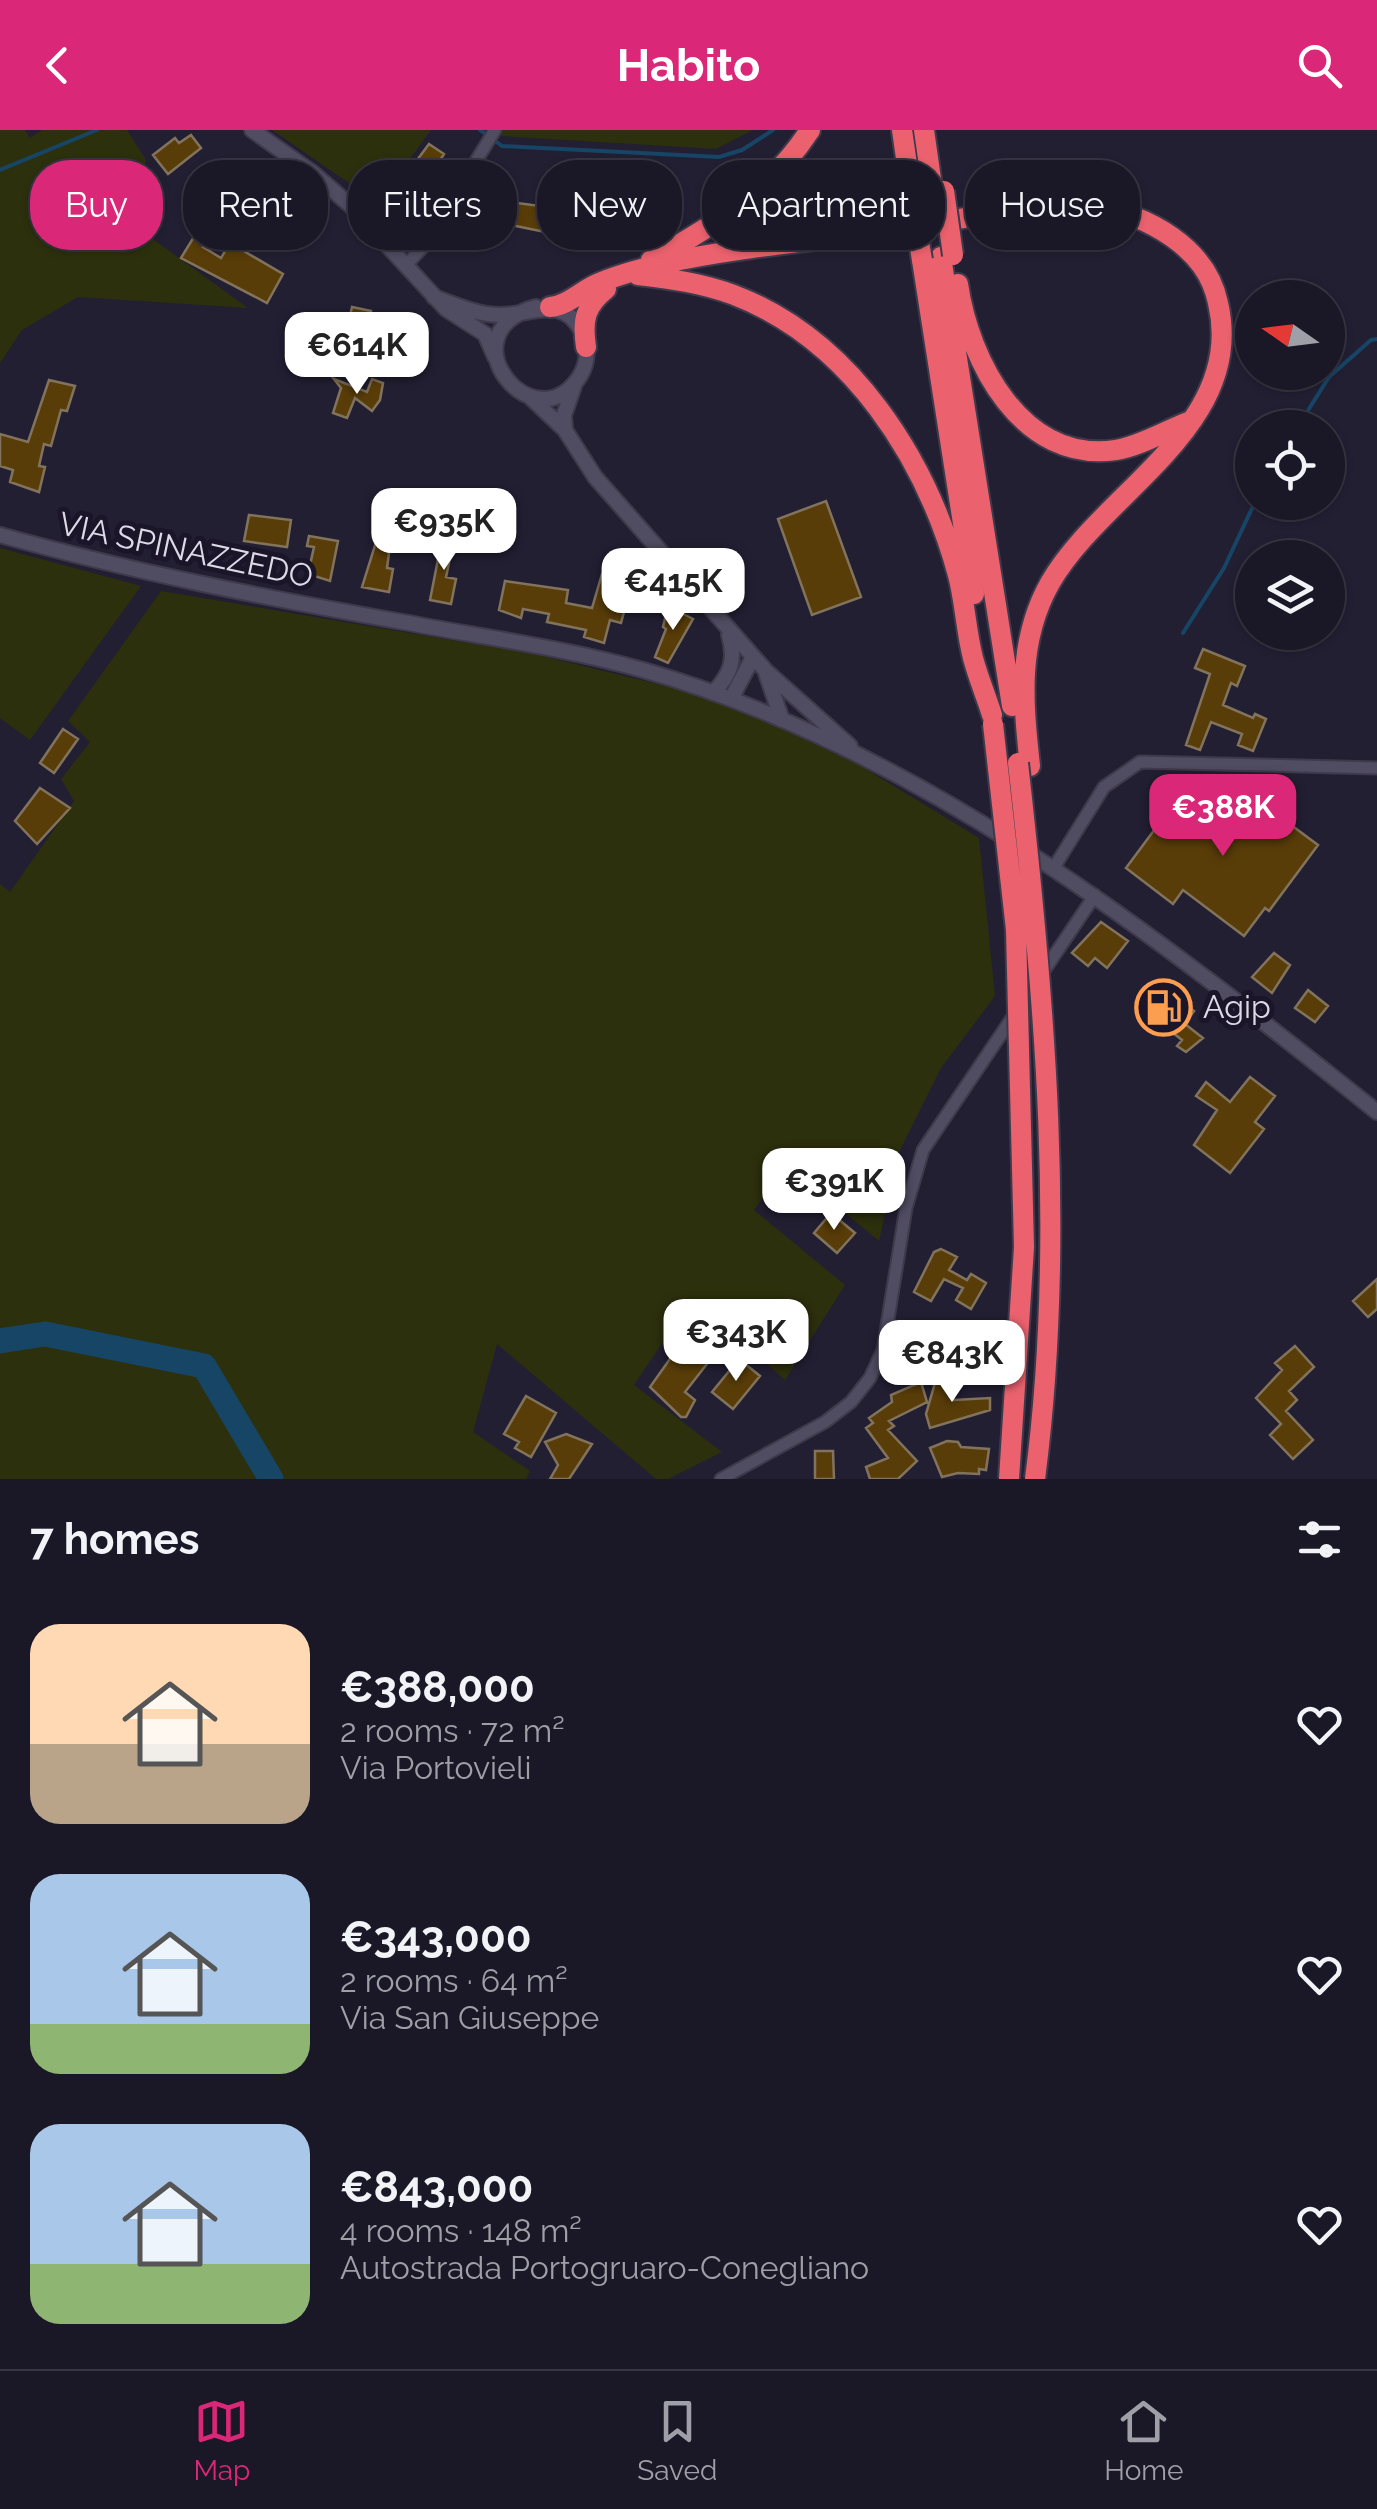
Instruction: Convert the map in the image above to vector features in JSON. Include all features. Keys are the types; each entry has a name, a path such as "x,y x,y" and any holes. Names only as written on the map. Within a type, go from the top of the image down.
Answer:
{"highway":[{"path":"586,347 582,323 590,302 626,274 724,218 770,179 810,130"},
{"path":"902,130 912,200 939,257 971,344 1001,398 1034,429 1061,443 1116,450 1190,422"},
{"path":"925,130 938,192 939,257 1016,930 1024,1247 1009,1479"},
{"path":"543,307 665,263 1056,207 1126,214 1154,224 1202,262 1215,290 1222,321 1212,383 1162,460 1074,548 1051,582 1034,618 1024,660 1024,765"},
{"path":"939,257 1044,883 1041,963 1050,1252 1035,1479"},
{"path":"626,274 689,282 735,296 784,320 854,378 904,444 931,498 958,576 973,658 993,720"}],"street":[{"path":"252,130 326,184 434,297 485,334 506,382 529,396 565,430 595,476 727,629 766,671 842,737 856,754 1095,895 1377,1112"},
{"path":"406,264 424,246 495,130"},
{"path":"434,297 502,315 543,307 574,321 586,347 586,359 564,415 565,430"},
{"path":"496,358 496,344 510,319 543,307"},
{"path":"529,396 555,396 577,380"},
{"name":"VIA SPINAZZEDO","path":"0,535 178,579 640,669 731,699 856,754"},
{"path":"713,692 730,676 733,651 727,629"},
{"path":"731,699 753,657"},
{"path":"766,671 782,720"},
{"path":"1052,869 1104,787 1140,762 1377,768"},
{"path":"720,1479 824,1422 851,1402 870,1378 884,1350 906,1208 923,1150 1095,895"}],"green space":[{"path":"0,130 25,130 30,138 42,130 127,130 146,160 30,160 30,250 163,250 163,246 248,308 78,297 22,330 0,363"},
{"path":"272,130 431,130 409,160 348,160 348,182 328,169 328,160 316,160"},
{"path":"494,130 753,130 716,149 502,136"},
{"path":"0,548 141,586 30,740 0,718"},
{"path":"161,591 534,654 715,698 856,763 979,838 995,996 941,1068 898,1154 879,1241 787,1165 754,1210 845,1285 785,1380 692,1299 634,1385 722,1452 668,1479 656,1479 497,1344 473,1432 530,1471 526,1479 0,1479 0,884 10,892 74,801 61,779 90,742 68,721"}],"building":[{"path":"191,135 201,148 168,174 163,160 153,155 175,138 179,143"},
{"path":"429,144 444,154 440,160 417,160"},
{"path":"517,203 537,206 537,230 517,226"},
{"path":"186,250 208,250 221,258 226,250 242,250 283,274 267,303 181,258"},
{"path":"352,307 371,311 361,350 343,346"},
{"path":"334,379 367,392 372,379 383,383 380,400 372,411 355,398 347,418 333,413 341,388"},
{"path":"49,380 75,386 67,411 61,410 51,446 44,444 39,466 45,467 39,492 10,482 13,470 0,466 0,434 28,442"},
{"path":"826,501 861,597 812,615 778,519"},
{"path":"249,515 291,520 287,547 244,541"},
{"path":"443,534 455,536 446,577 456,579 451,604 430,600"},
{"path":"309,536 338,541 330,581 308,574 314,547 307,546"},
{"path":"378,536 391,538 387,568 393,569 389,592 362,587"},
{"path":"613,565 639,572 637,579 653,583 647,606 627,601 621,623 610,620 604,643 584,637 586,630 547,622 549,614 523,609 521,618 499,610 505,581 568,590 566,603 592,608 602,574 610,576"},
{"path":"668,606 693,619 668,663 655,657 666,629 663,627"},
{"path":"1203,649 1245,666 1237,686 1231,683 1223,705 1253,718 1255,714 1266,719 1253,751 1238,745 1242,734 1211,722 1200,750 1186,745 1210,674 1195,668"},
{"path":"63,729 78,739 54,773 40,763"},
{"path":"40,788 70,808 37,844 15,821"},
{"path":"1181,794 1205,812 1213,801 1239,821 1256,799 1318,845 1269,911 1265,908 1244,936 1183,890 1173,904 1126,868"},
{"path":"1101,922 1128,941 1107,968 1095,958 1088,966 1072,953"},
{"path":"1274,953 1290,965 1272,993 1252,977"},
{"path":"1308,990 1328,1006 1315,1022 1295,1008"},
{"path":"1180,1001 1194,1011 1185,1024 1203,1038 1186,1052 1177,1046 1182,1040 1158,1021 1173,1002 1177,1005"},
{"path":"1250,1077 1275,1096 1255,1122 1264,1129 1230,1173 1194,1145 1217,1110 1196,1096 1206,1082 1230,1102"},
{"path":"831,1213 855,1233 837,1253 814,1233"},
{"path":"941,1249 957,1257 949,1270 967,1280 971,1274 986,1283 971,1309 956,1300 963,1288 944,1279 931,1301 914,1292 934,1252"},
{"path":"1377,1279 1377,1309 1368,1317 1353,1301"},
{"path":"694,1325 721,1346 685,1392 695,1400 686,1417 681,1417 650,1387"},
{"path":"948,1343 962,1347 962,1357 985,1363 982,1373 939,1367"},
{"path":"1295,1346 1314,1367 1289,1391 1297,1400 1286,1411 1313,1440 1293,1459 1270,1435 1281,1424 1256,1398 1282,1370 1275,1363"},
{"path":"739,1359 760,1376 733,1409 712,1392"},
{"path":"939,1369 954,1400 990,1398 990,1410 930,1428 926,1414"},
{"path":"921,1382 927,1402 889,1421 894,1426 888,1430 917,1461 898,1479 870,1479 866,1467 888,1458 866,1428 873,1423 869,1418 892,1402 891,1395"},
{"path":"526,1396 556,1413 531,1457 515,1448 519,1442 504,1434"},
{"path":"566,1434 592,1444 569,1479 550,1479 558,1465 545,1442"},
{"path":"947,1441 958,1442 961,1447 989,1449 986,1470 942,1477 930,1448"},
{"path":"815,1451 833,1451 834,1479 815,1479"}],"waterway":[{"path":"0,170 97,130"},
{"path":"480,130 502,146 719,157 742,150 773,130"},
{"path":"1308,410 1329,377 1377,339"},
{"path":"1183,633 1224,568 1247,520"},
{"path":"0,1341 45,1334 204,1366 271,1479"}],"place":[{"name":"Agip","path":"1164,1007"}]}
